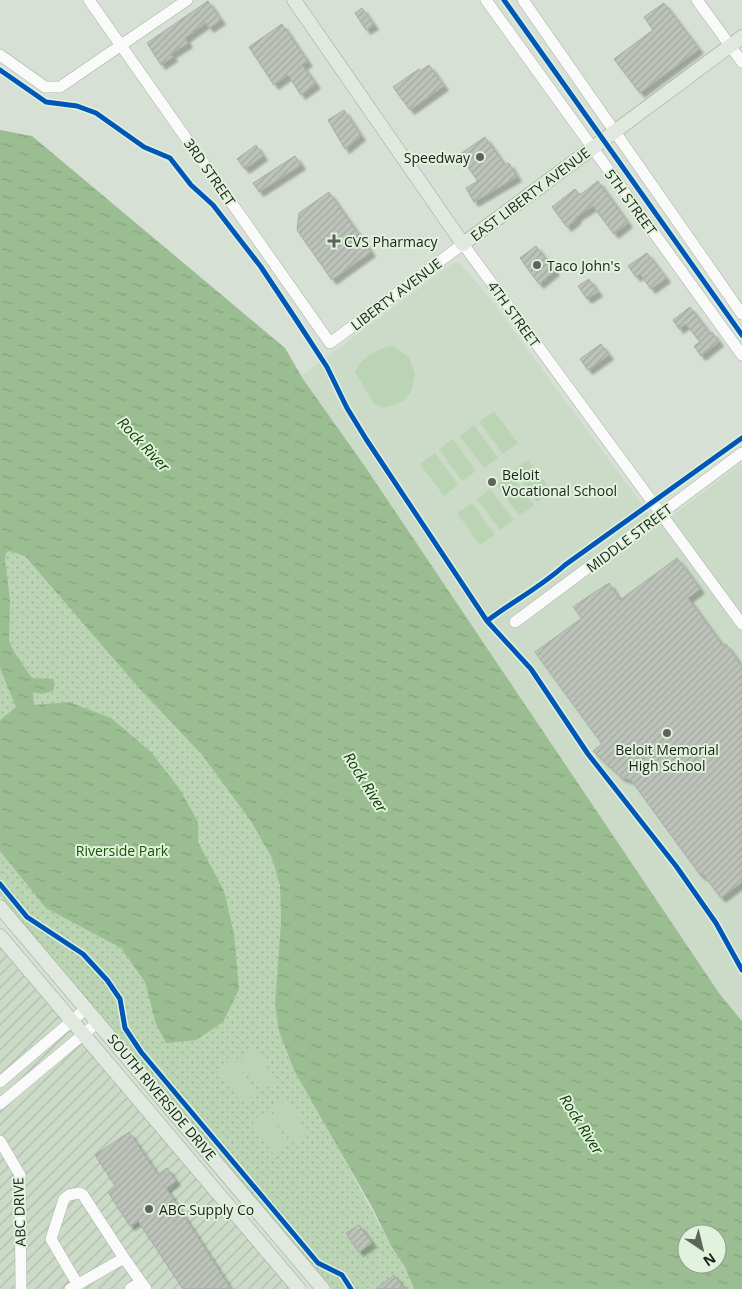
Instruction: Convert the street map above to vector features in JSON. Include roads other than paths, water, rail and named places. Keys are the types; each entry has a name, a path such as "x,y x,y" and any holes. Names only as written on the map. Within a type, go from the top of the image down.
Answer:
{"main road":[{"name":"4TH STREET","path":"294,0 463,244"},
{"name":"EAST LIBERTY AVENUE","path":"463,244 742,37"},
{"name":"SOUTH RIVERSIDE DRIVE","path":"0,907 323,1289"},
{"name":"SOUTH RIVERSIDE DRIVE","path":"0,936 299,1289"}],"street":[{"name":"3RD STREET","path":"89,0 330,343"},
{"path":"0,56 45,87 60,87 187,0"},
{"name":"5TH STREET","path":"486,0 742,355"},
{"name":"5TH STREET","path":"522,0 742,314"},
{"path":"697,0 742,62"},
{"name":"LIBERTY AVENUE","path":"330,343 463,244"},
{"name":"4TH STREET","path":"463,244 742,624"},
{"name":"MIDDLE STREET","path":"515,622 742,453"},
{"path":"0,1082 87,1008"},
{"path":"0,1104 98,1022"},
{"name":"ABC DRIVE","path":"0,1141 20,1175 21,1289"},
{"path":"124,1258 74,1287 51,1239 64,1199 69,1195 79,1193 83,1195 143,1285 130,1289"}],"water":[{"name":"Rock River","path":"0,130 32,136 285,348 303,379 364,465 719,993 742,1021 742,1289 414,1289 405,1267 391,1246 373,1209 294,1070 279,1031 275,1005 281,923 280,886 272,858 250,820 202,755 138,687 25,556 10,551 6,553 5,559 10,601 9,640 14,652 32,678 53,679 55,683 53,691 41,694 33,692 34,705 69,702 111,718 151,752 179,788 198,822 198,842 224,891 234,934 239,989 223,1022 196,1040 166,1043 156,1024 145,982 121,948 46,908 0,851 0,720 16,707 0,668"}],"place":[{"name":"Speedway","path":"480,157"},
{"name":"CVS Pharmacy","path":"334,241"},
{"name":"Taco John's","path":"537,265"},
{"name":"Beloit Vocational School","path":"492,482"},
{"name":"Beloit Memorial High School","path":"667,733"},
{"name":"ABC Supply Co","path":"149,1209"}],"park label":[{"name":"Riverside Park","path":"122,850"}]}
